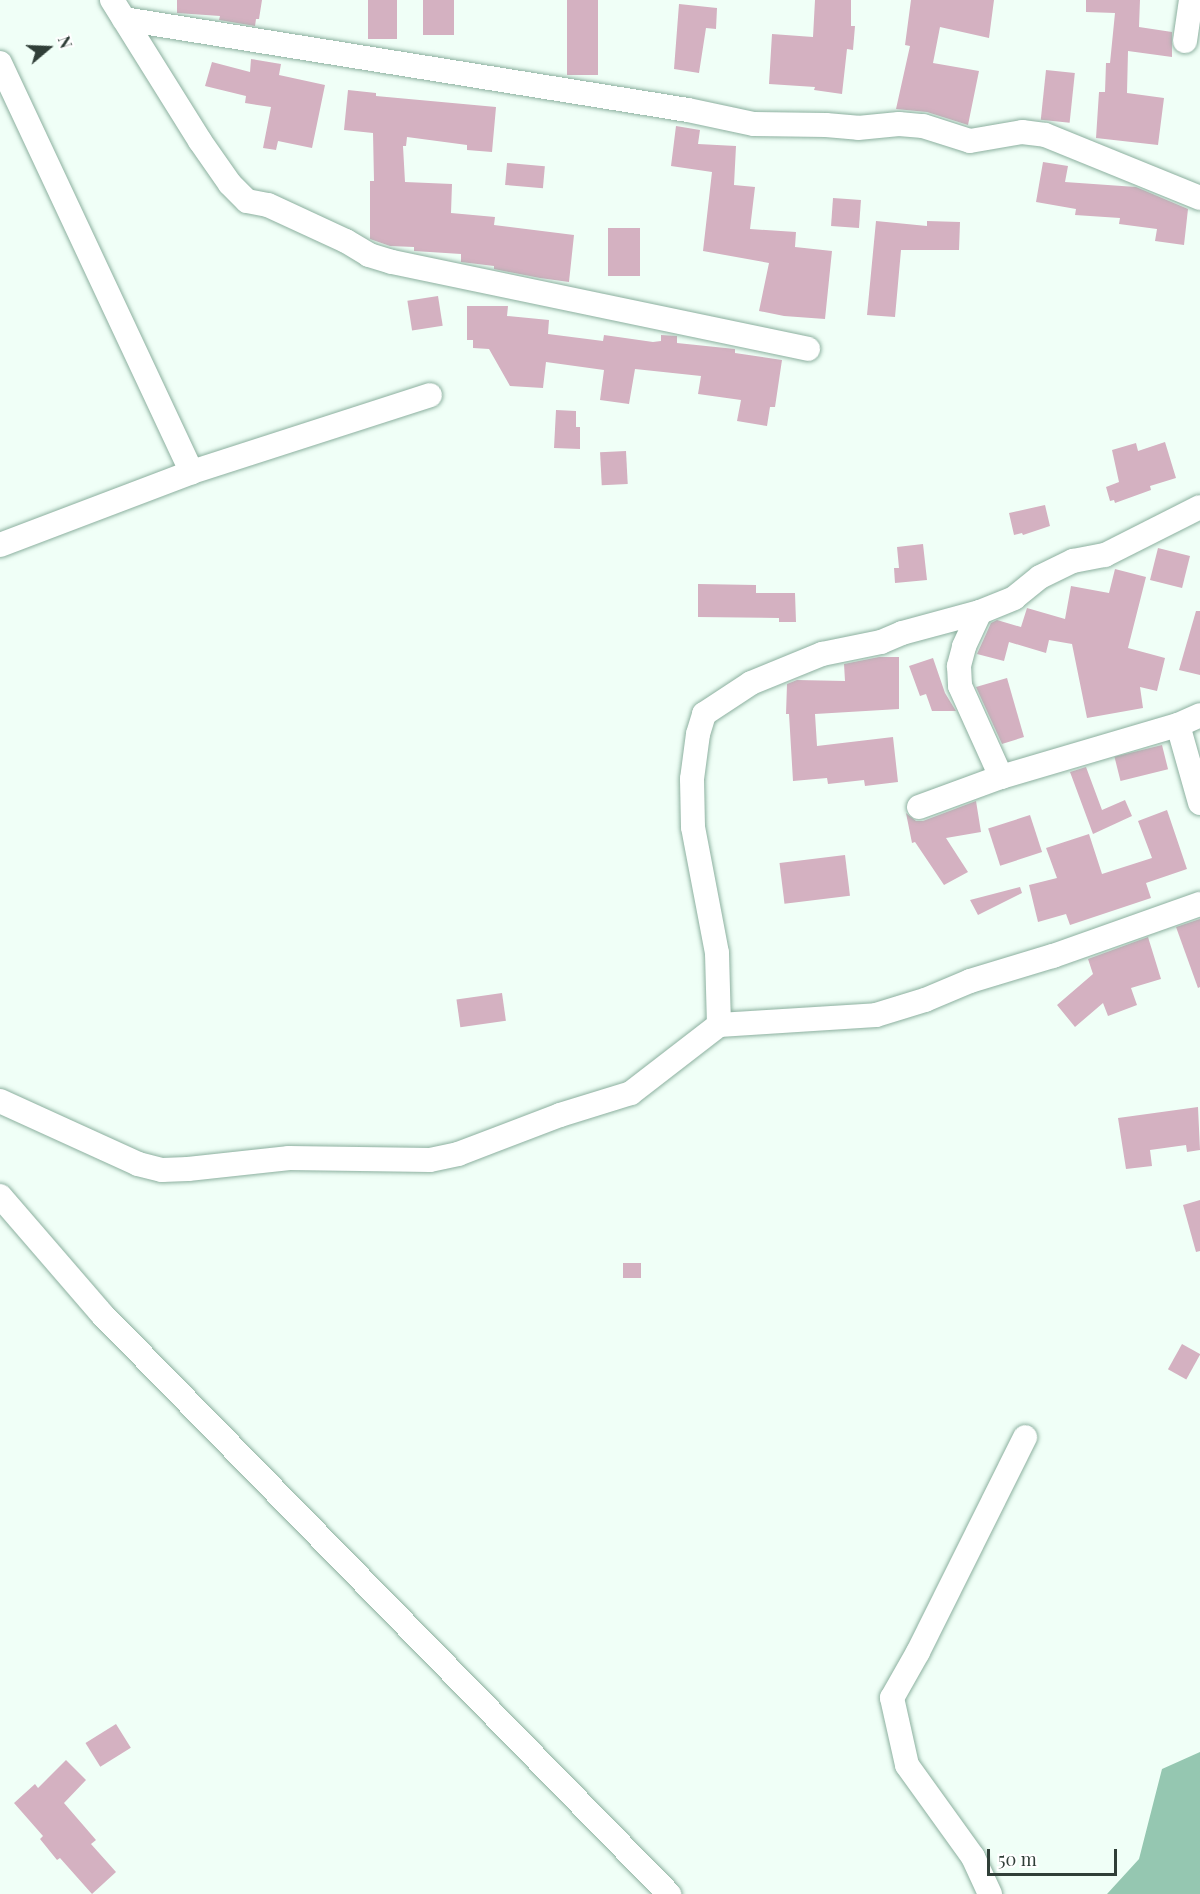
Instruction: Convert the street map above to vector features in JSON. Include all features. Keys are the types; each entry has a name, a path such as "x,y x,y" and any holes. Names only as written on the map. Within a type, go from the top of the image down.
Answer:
{"street":[{"path":"1185,41 1191,0"},
{"path":"118,9 688,110 754,124 858,128 899,124 923,126 970,141 1022,132 1045,135 1200,198"},
{"path":"118,9 200,141 230,184 247,201 268,205 346,241 369,255 392,262 808,349"},
{"path":"0,63 192,472"},
{"path":"0,545 192,472 430,394"},
{"path":"719,1024 717,953 693,827 692,779 698,734 704,714 751,683 822,654 865,647 902,633 980,612 1014,598 1040,577 1064,565 1105,555 1200,507"},
{"path":"980,612 961,656 960,686 1001,777"},
{"path":"919,807 1001,777 1178,725 1200,715"},
{"path":"1178,725 1200,803"},
{"path":"0,1101 138,1164 162,1170 289,1158 430,1160 458,1154 561,1115 632,1093 719,1024 876,1015 926,1000 970,981 1053,956 1200,904"},
{"path":"0,1196 101,1313 669,1894"},
{"path":"990,1894 973,1857 907,1765 892,1698 918,1652 1025,1437"}],"green space":[{"path":"1200,1752 1200,1894 1107,1894 1139,1859 1162,1769"}],"building":[{"path":"177,0 262,0 259,19 256,19 255,26 219,20 220,16 177,13"},
{"path":"368,0 397,0 397,39 368,39"},
{"path":"423,0 454,0 454,35 423,35"},
{"path":"567,0 598,0 598,75 567,75"},
{"path":"815,0 851,0 851,26 855,26 853,50 847,49 842,94 814,90 815,87 769,84 772,34 813,37"},
{"path":"911,0 994,0 989,38 940,27 933,63 979,71 968,125 927,112 896,109 910,46 905,45"},
{"path":"1086,0 1140,0 1139,27 1172,32 1172,57 1128,51 1127,93 1164,98 1158,145 1096,138 1099,92 1105,92 1106,63 1110,63 1115,13 1086,12"},
{"path":"679,4 717,8 716,29 706,28 699,73 674,69"},
{"path":"251,59 281,64 279,75 325,85 312,148 278,141 276,150 263,148 271,107 245,103 246,96 205,86 212,62 250,72"},
{"path":"1046,70 1075,73 1070,123 1041,120"},
{"path":"348,90 376,93 376,96 496,107 492,152 467,150 467,145 407,137 406,146 403,146 405,182 452,184 451,213 495,217 494,225 574,235 569,282 494,269 494,266 461,262 461,254 414,251 414,247 390,246 370,239 370,181 374,181 373,133 344,130"},
{"path":"676,126 700,130 698,144 736,146 734,185 755,187 750,229 796,232 795,247 832,251 825,319 784,316 759,311 769,263 703,251 712,172 671,166"},
{"path":"1043,162 1068,166 1065,182 1136,187 1188,209 1184,245 1155,241 1157,229 1119,224 1120,218 1075,215 1076,209 1036,202"},
{"path":"507,163 545,166 543,188 505,185"},
{"path":"833,198 861,200 859,228 831,226"},
{"path":"876,221 927,226 927,221 960,222 959,250 901,250 895,317 867,315"},
{"path":"608,228 640,228 640,276 608,276"},
{"path":"438,296 443,326 412,330 407,301"},
{"path":"467,306 508,306 507,316 549,320 548,334 603,341 604,335 653,342 661,341 661,335 677,336 677,343 735,349 735,353 782,360 775,407 770,407 767,426 737,421 741,400 698,394 701,376 635,369 629,404 600,400 604,370 546,362 543,388 510,386 489,349 473,348 473,340 467,340"},
{"path":"556,410 576,411 576,427 580,427 580,449 554,448"},
{"path":"1165,442 1176,478 1150,486 1151,490 1115,503 1114,500 1110,501 1106,487 1119,482 1112,450 1136,443 1138,451"},
{"path":"626,451 628,484 602,485 600,452"},
{"path":"1045,505 1050,526 1023,535 1022,533 1014,535 1009,513"},
{"path":"923,544 927,580 895,583 894,568 899,568 897,547"},
{"path":"1158,548 1190,556 1182,588 1150,580"},
{"path":"1115,569 1146,577 1128,648 1165,658 1157,691 1140,687 1143,708 1087,718 1072,644 1049,640 1046,653 1009,642 1004,661 977,654 991,623 997,620 1021,627 1027,608 1065,619 1071,586 1109,593"},
{"path":"698,584 756,585 756,593 795,593 796,622 779,622 779,618 698,617"},
{"path":"1196,611 1200,611 1200,675 1179,670"},
{"path":"879,657 899,657 899,709 815,714 817,746 893,737 898,782 865,786 864,780 828,784 827,778 793,781 789,714 786,714 787,684 797,680 845,681 844,664"},
{"path":"933,658 945,693 956,711 932,711 926,694 920,696 909,666"},
{"path":"1007,678 1024,737 1002,744 976,687"},
{"path":"1162,745 1168,769 1121,781 1114,757"},
{"path":"1086,767 1102,810 1125,800 1132,816 1093,834 1070,772"},
{"path":"976,801 981,832 946,838 968,872 944,885 915,842 912,843 906,813 916,821 923,821"},
{"path":"1167,810 1187,869 1146,883 1151,898 1070,925 1066,914 1038,922 1029,885 1057,878 1046,848 1089,834 1102,874 1152,858 1138,821"},
{"path":"1030,815 1042,852 1000,866 988,829"},
{"path":"845,855 850,896 784,904 779,863"},
{"path":"1020,887 1022,893 978,915 970,900"},
{"path":"1200,919 1200,987 1198,988 1176,927"},
{"path":"1148,937 1161,979 1131,988 1137,1005 1108,1016 1103,1003 1075,1027 1057,1005 1093,974 1088,959"},
{"path":"502,993 506,1021 460,1027 456,999"},
{"path":"1198,1107 1200,1150 1187,1152 1186,1145 1150,1150 1152,1166 1126,1169 1118,1118"},
{"path":"1200,1200 1200,1251 1196,1252 1183,1205"},
{"path":"623,1263 641,1263 641,1278 623,1278"},
{"path":"1182,1344 1200,1354 1186,1380 1168,1369"},
{"path":"116,1724 131,1748 100,1767 85,1743"},
{"path":"66,1760 86,1780 64,1803 96,1840 91,1844 116,1872 92,1894 60,1858 57,1860 40,1839 43,1836 14,1803 35,1784 38,1788"}]}
